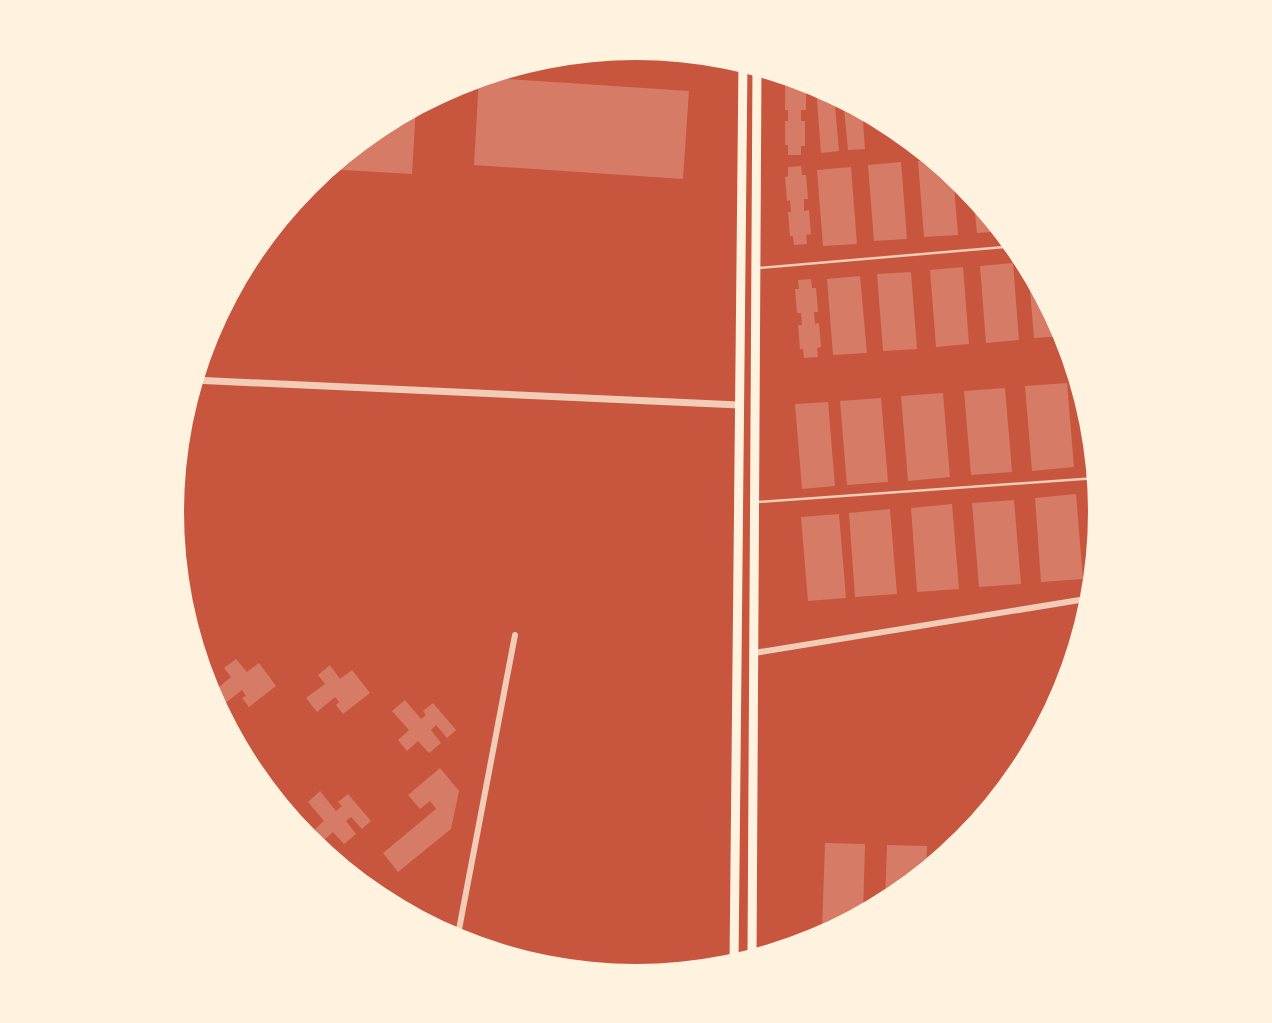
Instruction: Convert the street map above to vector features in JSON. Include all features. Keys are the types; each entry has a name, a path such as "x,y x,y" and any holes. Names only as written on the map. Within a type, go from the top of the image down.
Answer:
{"main road":[{"path":"734,953 743,73"},
{"path":"753,948 757,76"}],"street":[{"path":"204,380 739,405"},
{"path":"754,653 1079,600"},
{"path":"459,927 515,635"}],"lane":[{"path":"756,268 1003,247"},
{"path":"755,503 1087,479"}],"building":[{"path":"506,79 689,91 683,179 474,165 478,88 491,83"},
{"path":"785,86 806,93 806,110 801,110 801,121 805,121 805,146 801,146 801,155 788,155 788,145 785,145 788,110 785,110"},
{"path":"817,97 835,106 839,151 821,153"},
{"path":"844,110 863,121 865,149 848,150"},
{"path":"415,117 412,174 341,170"},
{"path":"918,161 954,191 958,235 924,237"},
{"path":"901,162 907,239 874,241 868,165"},
{"path":"801,166 802,175 806,175 808,199 804,199 804,211 809,210 811,234 806,235 807,244 794,245 793,236 790,236 790,200 787,201 785,177 788,176 788,167"},
{"path":"851,167 857,244 823,246 817,170"},
{"path":"975,212 992,232 977,233"},
{"path":"1013,263 1019,340 986,343 980,266"},
{"path":"963,267 969,344 936,347 930,270"},
{"path":"911,272 917,349 883,351 877,274"},
{"path":"860,276 867,353 833,355 827,279"},
{"path":"811,279 812,288 816,288 818,312 814,312 815,324 819,323 821,347 817,348 818,357 804,358 803,349 800,349 798,325 802,325 801,313 797,313 795,289 799,289 798,280"},
{"path":"1030,292 1053,337 1034,338"},
{"path":"1067,383 1074,467 1032,471 1025,386"},
{"path":"1005,388 1012,472 971,475 964,391"},
{"path":"943,393 950,477 908,481 901,396"},
{"path":"881,398 888,482 847,485 840,401"},
{"path":"828,402 835,486 802,489 795,404"},
{"path":"1076,494 1082,579 1041,582 1035,498"},
{"path":"1014,500 1021,584 979,587 972,503"},
{"path":"952,504 959,589 917,592 911,508"},
{"path":"890,509 897,594 855,597 849,513"},
{"path":"839,514 846,598 808,601 801,517"},
{"path":"236,659 247,672 259,663 276,686 249,707 242,698 246,696 242,690 227,702 219,687 231,677 224,668"},
{"path":"330,665 340,679 352,670 370,693 343,714 336,705 339,702 335,697 317,712 306,698 325,684 318,675"},
{"path":"405,700 421,719 426,715 423,711 433,703 456,730 447,738 436,725 431,730 441,743 429,753 418,741 407,751 398,740 409,730 392,711"},
{"path":"440,768 459,791 451,829 398,872 383,853 436,809 430,801 420,809 408,795"},
{"path":"320,791 336,811 342,806 338,802 348,794 371,821 362,829 351,817 346,821 356,834 344,844 333,832 325,839 315,830 324,821 308,802"},
{"path":"825,843 865,844 863,902 822,923"},
{"path":"887,845 927,846 927,857 885,888"}]}
